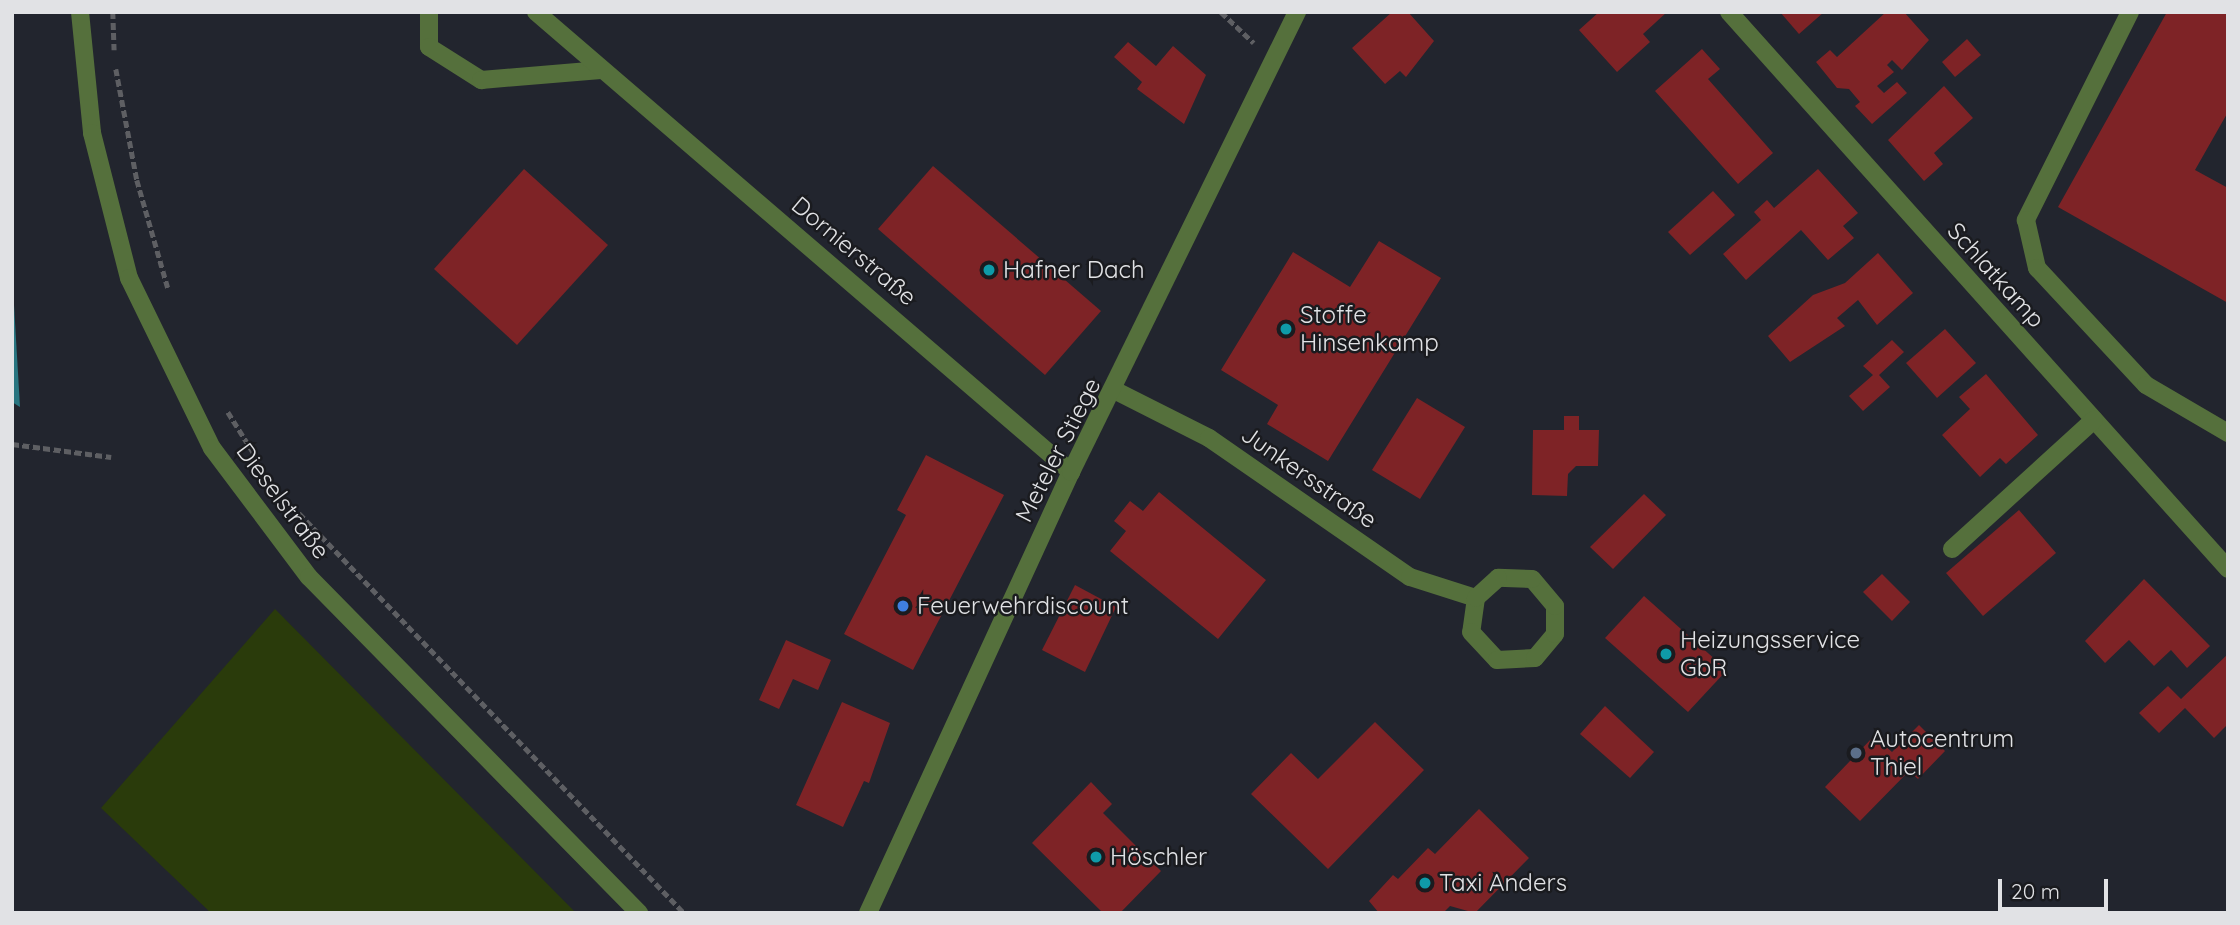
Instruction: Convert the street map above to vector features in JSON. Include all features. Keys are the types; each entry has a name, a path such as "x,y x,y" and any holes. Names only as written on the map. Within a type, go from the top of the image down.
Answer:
{"street":[{"name":"Dieselstraße","path":"80,12 92,134 129,278 212,448 309,577 639,913"},
{"path":"429,12 429,47 481,80 601,70"},
{"name":"Dornierstraße","path":"536,12 1071,472"},
{"name":"Meteler Stiege","path":"868,913 1071,472 1116,391 1272,59 1297,12"},
{"name":"Schlatkamp","path":"1729,12 2228,569"},
{"path":"2130,12 2026,220 2034,256 2037,268 2146,385 2228,433"},
{"name":"Junkersstraße","path":"1116,391 1209,438 1410,577 1476,598"},
{"path":"1952,549 2094,420"},
{"path":"1498,578 1532,579 1555,606 1555,634 1535,658 1497,660 1471,632 1476,598 1498,578"}],"path":[{"path":"113,12 123,122 172,300"},
{"path":"1221,12 1272,59"},
{"path":"223,402 262,465"},
{"path":"12,444 111,457"},
{"path":"294,507 684,913"}],"shaded area":[{"path":"12,12 2228,12 2228,913 12,913"}],"green space":[{"path":"275,609 576,913 211,913 101,808"}],"water":[{"path":"12,271 20,407 12,402"}],"building":[{"path":"1392,12 1408,12 1434,41 1406,77 1400,71 1385,84 1352,48"},
{"path":"1599,12 1667,12 1643,34 1650,42 1617,72 1579,30"},
{"path":"1780,12 1824,12 1799,34"},
{"path":"1886,12 1904,12 1929,40 1902,70 1892,60 1887,65 1894,72 1877,86 1884,93 1897,82 1907,93 1872,124 1855,106 1860,102 1849,89 1837,88 1816,62 1830,50 1837,57"},
{"path":"2167,12 2228,12 2228,112 2195,170 2228,188 2228,303 2058,207"},
{"path":"1967,39 1981,55 1955,77 1942,62"},
{"path":"1128,42 1156,66 1173,46 1206,75 1184,124 1137,89 1142,82 1114,57"},
{"path":"1702,49 1720,69 1708,79 1773,153 1738,184 1655,91"},
{"path":"1944,86 1973,118 1934,153 1943,164 1924,181 1888,140"},
{"name":"Hafner Dach","path":"933,166 1101,311 1045,375 878,229"},
{"path":"524,169 608,245 517,345 434,269"},
{"path":"1818,169 1858,213 1843,226 1854,238 1828,260 1801,230 1746,280 1723,254 1761,220 1754,212 1767,200 1774,208"},
{"path":"1713,191 1735,215 1690,255 1668,232"},
{"path":"1379,241 1441,278 1328,461 1267,424 1278,405 1221,370 1293,252 1350,287"},
{"path":"1878,253 1913,293 1877,325 1858,300 1837,318 1845,326 1790,362 1768,336 1813,295 1845,283"},
{"path":"1945,329 1976,363 1937,398 1906,363"},
{"path":"1892,340 1904,352 1879,375 1890,387 1863,411 1849,396 1873,375 1863,366"},
{"path":"1986,374 2038,435 2006,464 2000,458 1980,477 1942,435 1970,409 1959,397"},
{"path":"1417,398 1465,427 1420,499 1372,470"},
{"path":"1564,416 1579,416 1579,430 1599,430 1598,466 1576,466 1568,474 1567,496 1532,495 1533,430 1564,430"},
{"path":"926,455 1004,495 913,670 844,634 906,515 897,510"},
{"path":"1159,492 1266,580 1218,639 1110,551 1126,531 1114,521 1130,501 1143,511"},
{"path":"1644,494 1666,515 1613,569 1590,547"},
{"path":"2019,510 2056,553 1983,616 1946,573"},
{"path":"1882,574 1910,602 1892,621 1863,592"},
{"path":"2144,579 2210,646 2187,668 2171,650 2154,666 2129,640 2105,663 2085,641"},
{"path":"1075,585 1116,607 1085,672 1042,650"},
{"name":"Heizungsservice GbR","path":"1644,596 1727,670 1688,712 1605,638"},
{"path":"786,640 831,660 818,690 793,679 779,709 759,700"},
{"path":"2228,654 2228,724 2214,738 2185,708 2159,733 2139,713 2168,686 2181,699"},
{"path":"842,702 890,723 869,783 864,781 843,827 796,805"},
{"path":"1605,706 1654,752 1630,778 1580,734"},
{"path":"1375,722 1424,770 1328,869 1251,794 1291,753 1318,779"},
{"path":"1919,725 1945,751 1918,779 1909,771 1860,821 1825,787 1874,736 1892,752"},
{"name":"Höschler","path":"1091,782 1112,804 1103,813 1161,871 1120,913 1103,913 1032,843"},
{"path":"1479,809 1529,858 1475,913 1450,906 1443,913 1379,913 1369,901 1393,875 1398,879 1428,848 1435,854"}],"place":[{"name":"Hafner Dach","path":"989,270"},
{"name":"Stoffe Hinsenkamp","path":"1286,329"},
{"name":"Feuerwehrdiscount","path":"903,606"},
{"name":"Heizungsservice GbR","path":"1666,654"},
{"name":"Autocentrum Thiel","path":"1856,753"},
{"name":"Höschler","path":"1096,857"},
{"name":"Taxi Anders","path":"1425,883"}]}
